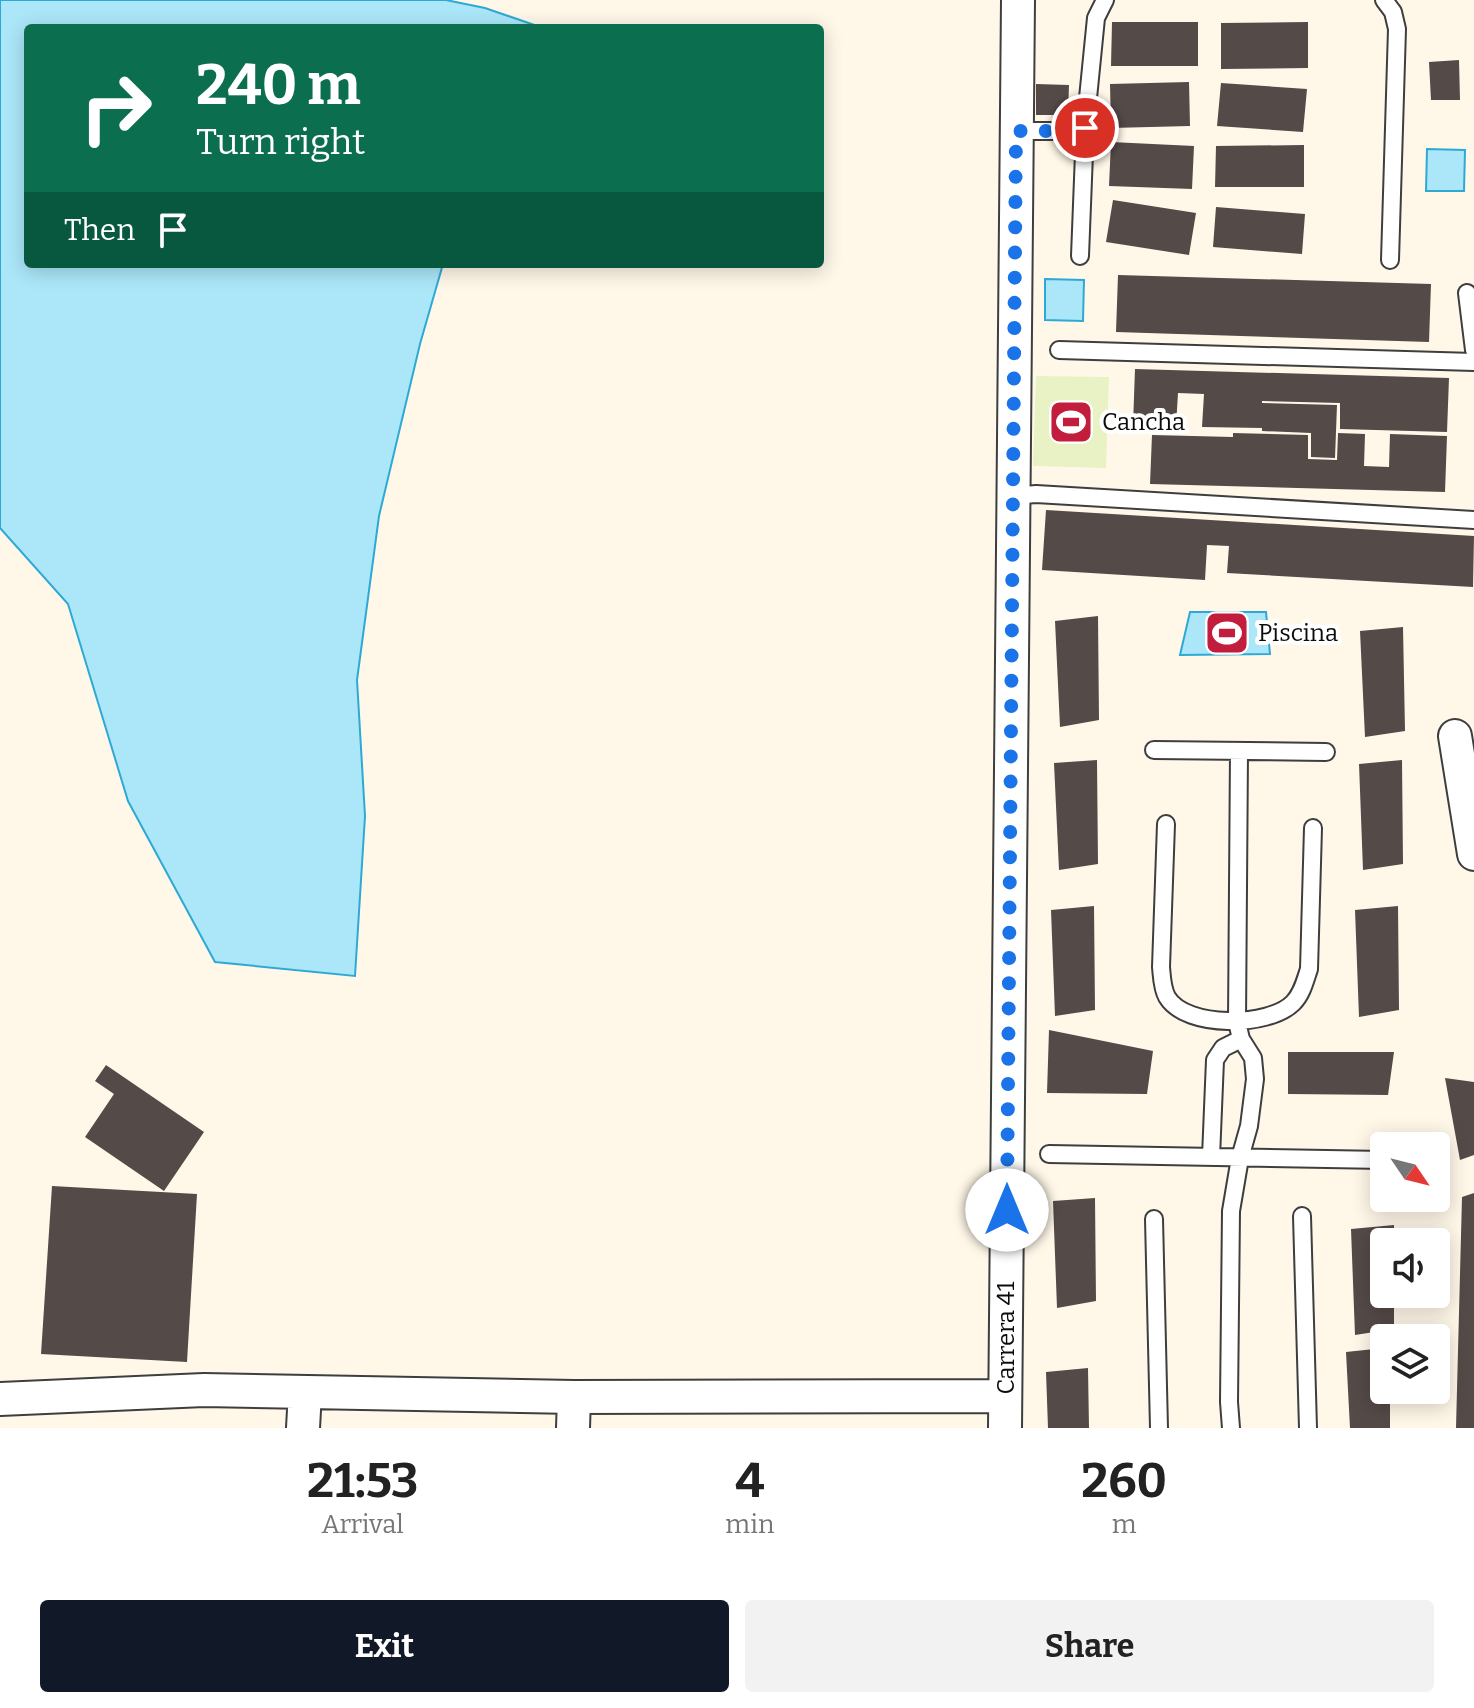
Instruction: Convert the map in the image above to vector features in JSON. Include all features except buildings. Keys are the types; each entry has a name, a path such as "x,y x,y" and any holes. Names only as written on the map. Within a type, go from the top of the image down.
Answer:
{"street":[{"name":"Carrera 41","path":"1005,1412 1018,0"},
{"path":"1455,736 1474,854"},
{"path":"0,1399 204,1390 305,1392 573,1413 1005,1412"},
{"path":"303,1428 305,1392"}],"lane":[{"path":"1080,256 1085,128 1096,18 1105,0"},
{"path":"1384,0 1393,12 1397,29 1390,260"},
{"path":"1016,131 1085,128"},
{"path":"1467,293 1474,350"},
{"path":"1059,350 1474,362"},
{"path":"1013,496 1036,494 1474,520"},
{"path":"1154,750 1326,752"},
{"path":"1231,1428 1231,1211 1249,1126 1255,1079 1253,1058 1241,1039 1237,1022 1239,752"},
{"path":"1166,824 1162,983 1168,999 1179,1009 1196,1017 1237,1022 1279,1013 1293,1003 1303,989 1309,969 1313,828"},
{"path":"1211,1157 1215,1060 1223,1048 1241,1039"},
{"path":"1049,1154 1370,1160"},
{"path":"1302,1216 1308,1428"},
{"path":"1154,1219 1159,1428"}],"green space":[{"name":"Cancha","path":"1036,376 1109,377 1106,468 1033,466"}],"water":[{"path":"0,0 446,0 485,8 531,24 24,24 24,268 442,268 420,344 379,516 357,680 365,816 355,976 215,962 128,801 68,604 0,528"},
{"path":"1427,149 1465,150 1464,191 1426,191"},
{"path":"1045,279 1084,280 1083,321 1045,320"},
{"name":"Piscina","path":"1190,612 1266,612 1270,654 1180,655"}],"place":[{"name":"Cancha","path":"1071,422"},
{"name":"Piscina","path":"1227,633"}],"route":[{"path":"1007,1210 1016,131 1085,128"}]}
